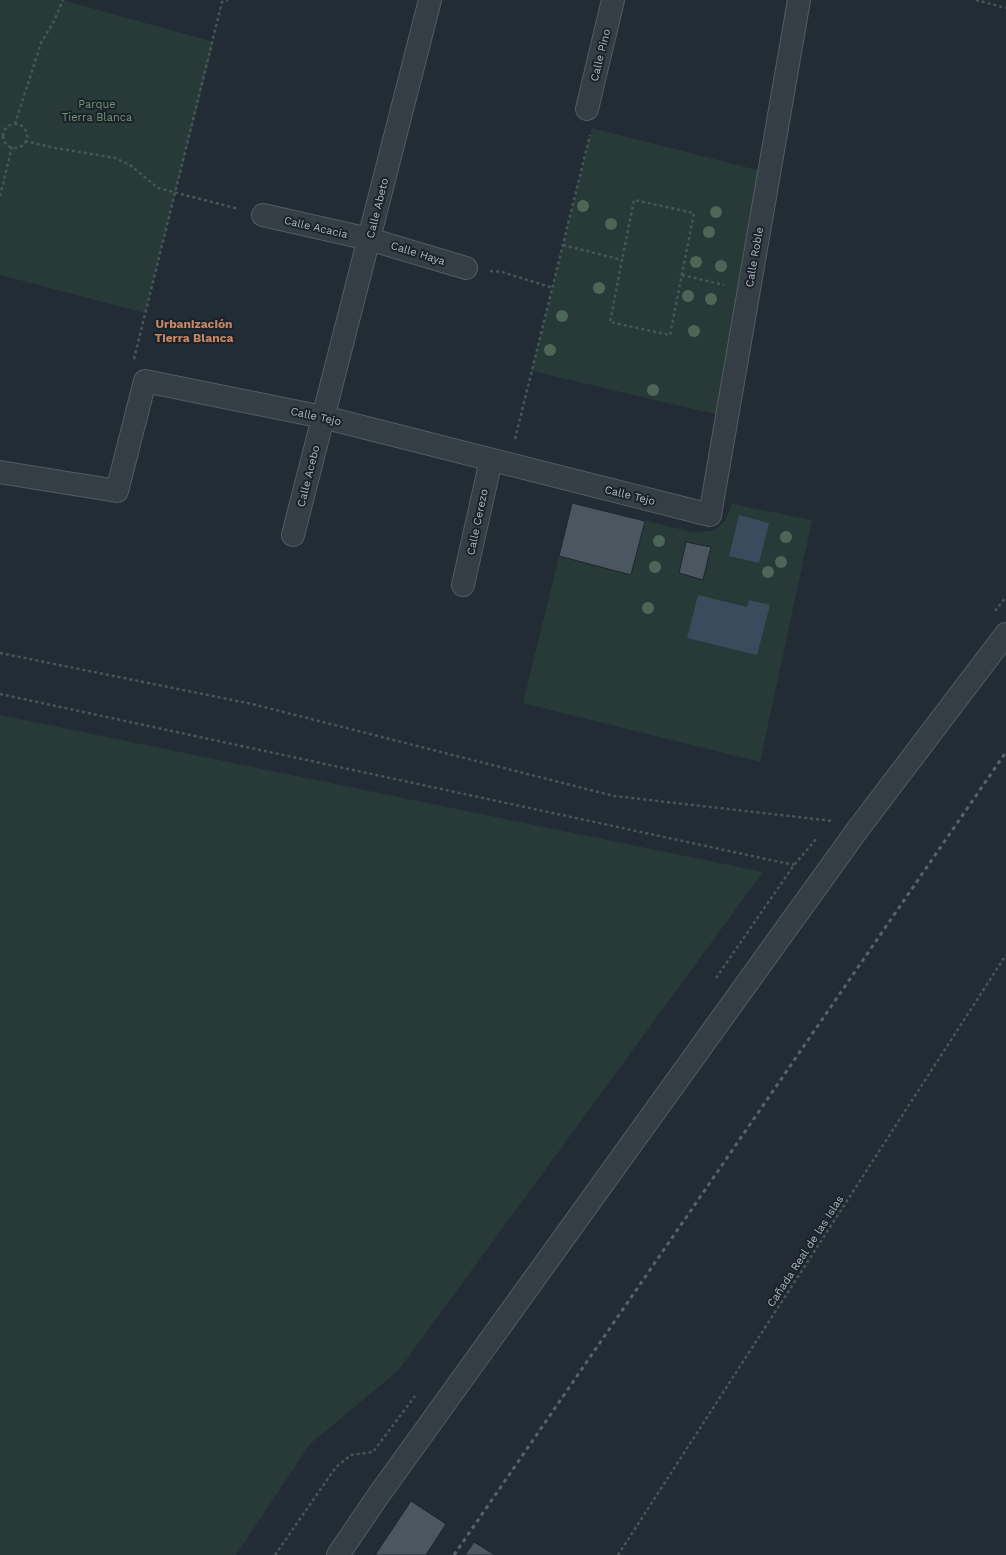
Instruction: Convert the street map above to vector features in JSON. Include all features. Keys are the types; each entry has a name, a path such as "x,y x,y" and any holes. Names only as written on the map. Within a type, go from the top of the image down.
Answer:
{"street":[{"name":"Calle Abeto","path":"323,417 430,0"},
{"name":"Calle Pino","path":"587,109 613,0"},
{"name":"Calle Roble","path":"710,514 799,0"},
{"name":"Calle Acacia","path":"263,215 369,239"},
{"name":"Calle Haya","path":"369,239 466,268"},
{"name":"Calle Tejo","path":"145,381 323,417 710,514"},
{"path":"0,472 117,491 145,381"},
{"name":"Calle Acebo","path":"293,536 323,417"},
{"name":"Calle Cerezo","path":"463,585 500,462"},
{"path":"338,1555 383,1489 858,829 1006,634"}],"path":[{"path":"15,124 41,43 54,21 63,0"},
{"path":"145,381 133,363 222,2 228,0"},
{"path":"976,0 1006,8"},
{"path":"500,462 552,288 592,128 587,109"},
{"path":"19,124 25,130 25,141 20,146 9,146 3,140 3,132 8,126 19,124"},
{"path":"25,141 55,148 115,158 130,165 158,188 263,215"},
{"path":"0,196 12,147"},
{"path":"634,200 694,213 670,335 610,322 622,260 634,200"},
{"path":"563,245 622,260"},
{"path":"466,268 502,272 552,288"},
{"path":"682,275 749,290"},
{"path":"992,615 1006,597"},
{"path":"0,653 252,704 614,796 832,820 858,829"},
{"path":"0,694 794,865"},
{"path":"828,826 832,820"},
{"path":"713,984 794,865 823,831"},
{"name":"Cañada Real de las Islas","path":"618,1555 1006,955"},
{"path":"275,1555 336,1467 351,1455 373,1452 416,1396"}],"green space":[{"name":"Parque Tierra Blanca","path":"0,0 62,0 214,42 145,313 0,275"},
{"path":"592,128 769,173 727,417 532,371"},
{"path":"572,503 692,532 713,531 725,521 732,504 812,520 760,762 523,703"},
{"path":"0,715 763,872 398,1371 310,1444 236,1555 0,1555"}],"water":[{"path":"739,515 769,523 759,563 729,556"},
{"path":"698,595 747,607 749,600 770,605 757,655 687,638"}],"building":[{"path":"572,503 645,521 631,575 559,556"},
{"path":"686,542 711,547 703,580 679,573"},
{"path":"411,1501 446,1524 426,1555 375,1555"},
{"path":"474,1542 495,1555 465,1555"}],"railway":[{"path":"454,1555 1006,752"}],"district":[{"name":"Urbanización Tierra Blanca","path":"194,331"}]}
